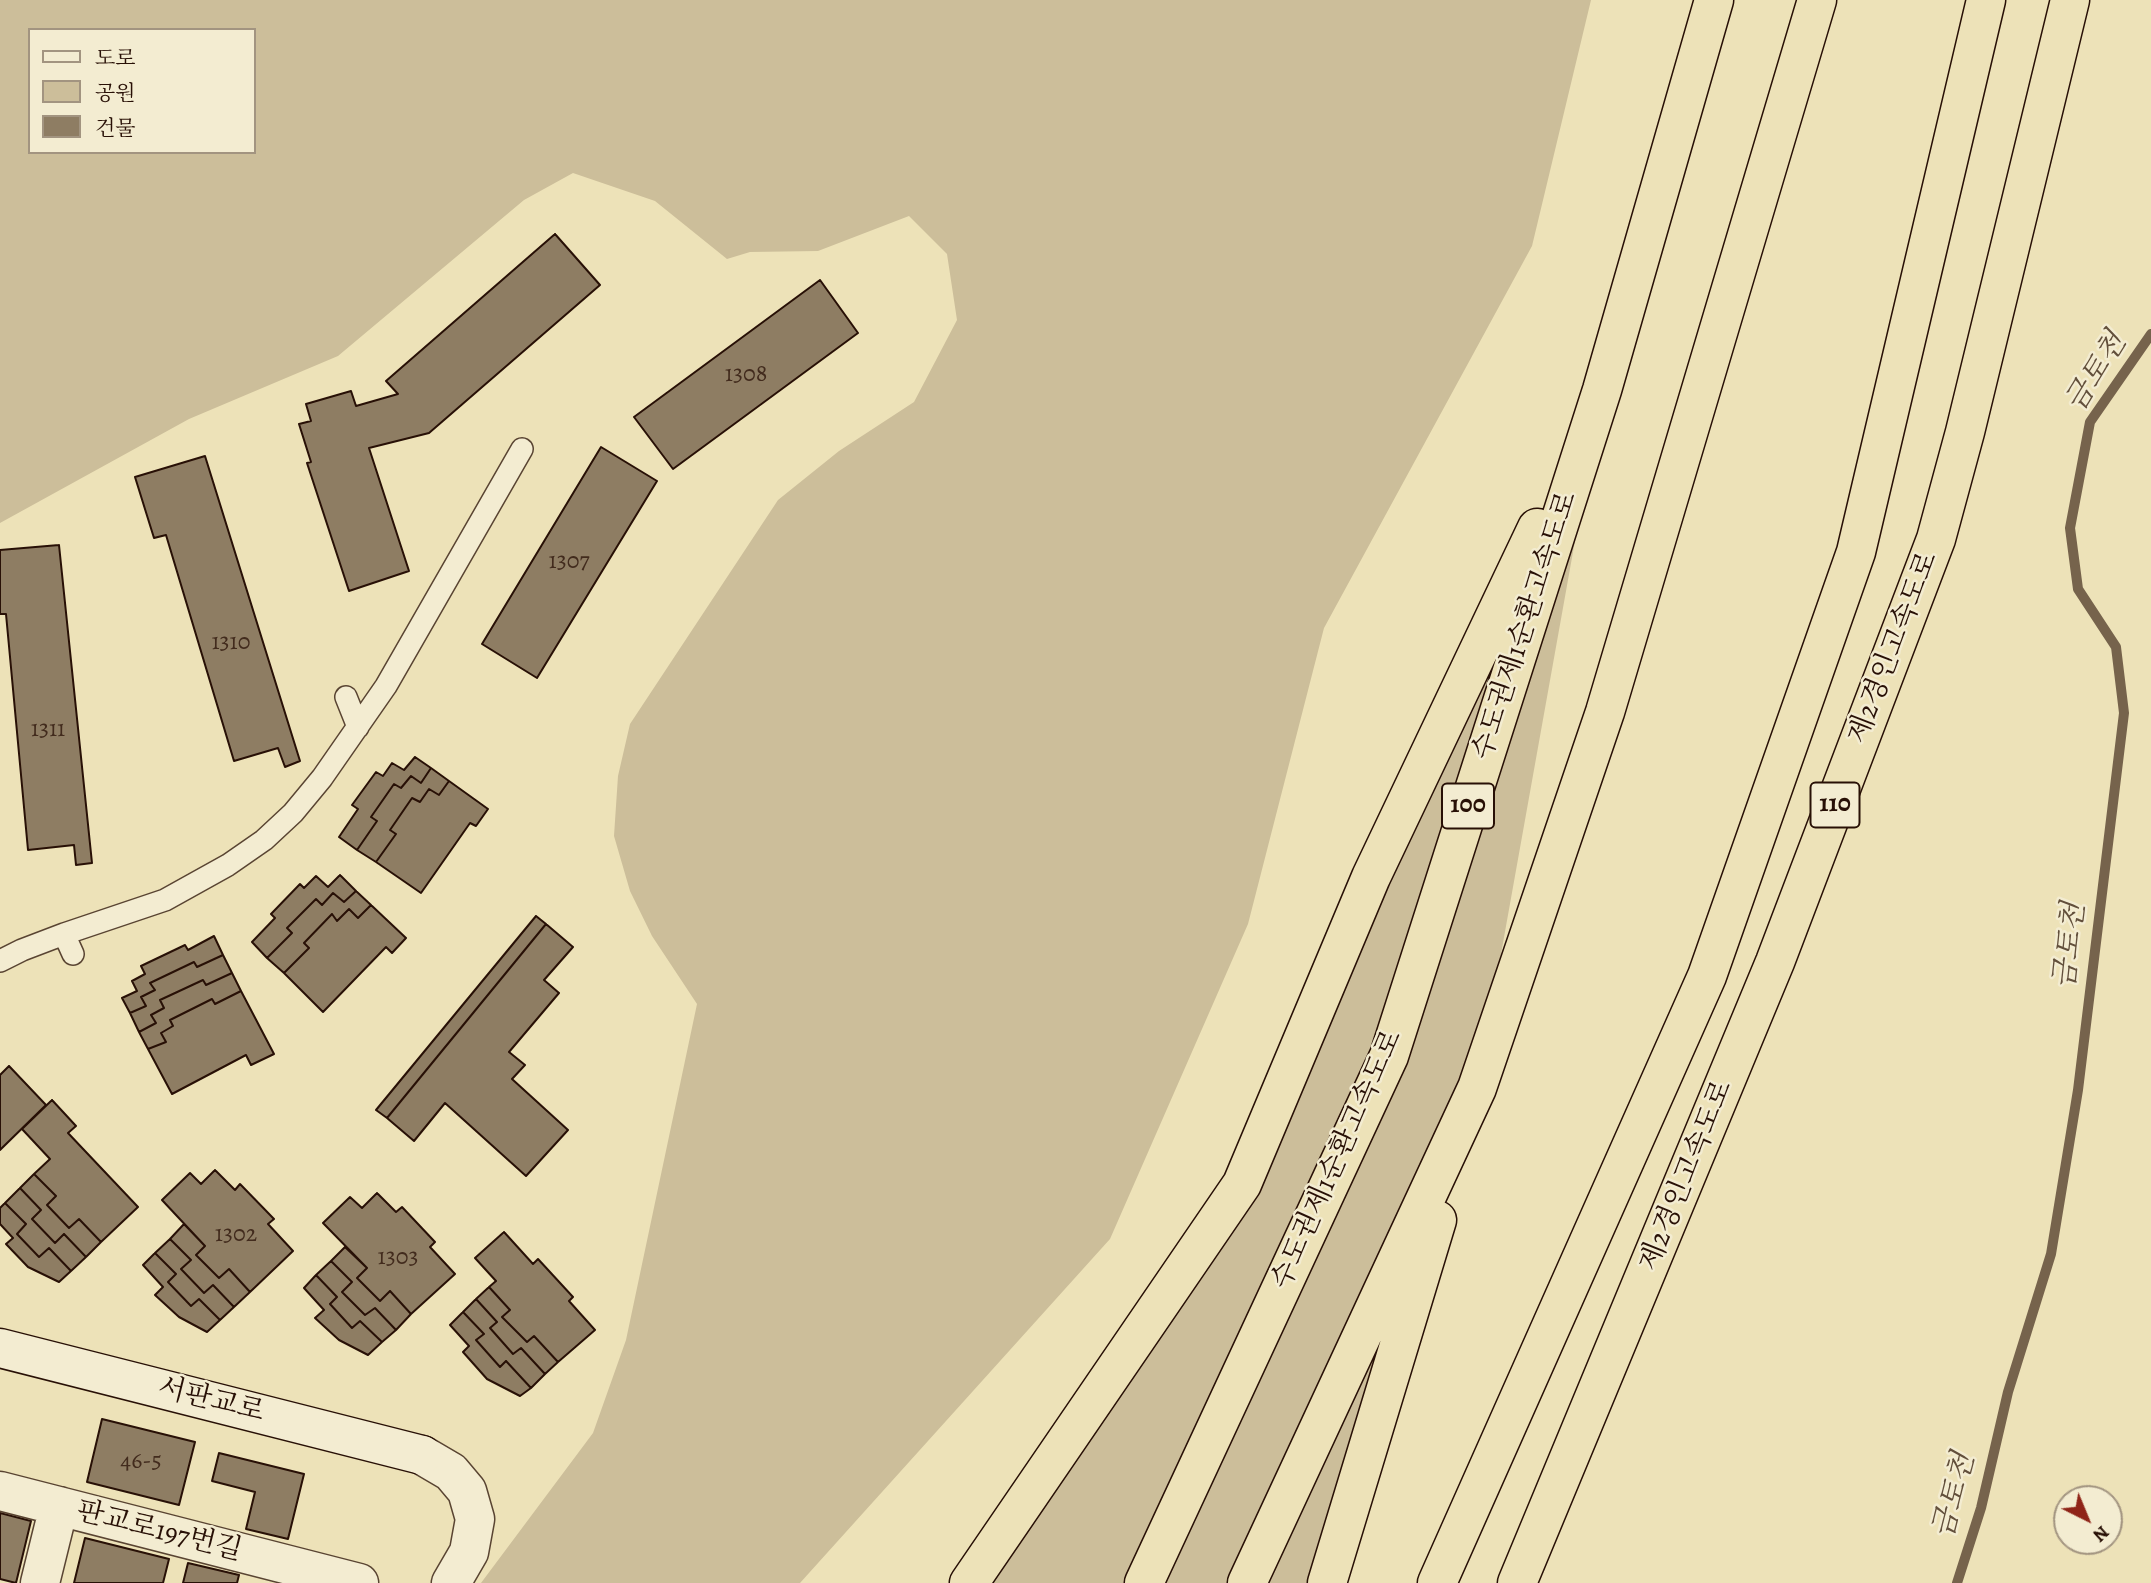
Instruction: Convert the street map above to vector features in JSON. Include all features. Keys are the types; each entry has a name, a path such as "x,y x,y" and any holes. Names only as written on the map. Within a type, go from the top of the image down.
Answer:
{"highway":[{"name":"수도권제1순환고속도로","path":"1144,1583 1389,1056 1602,390 1714,0"},
{"path":"1327,1583 1477,1088 1605,712 1817,0"},
{"name":"110","path":"1437,1583 1707,976 1856,552 1986,0"},
{"name":"제2경인고속도로","path":"1517,1583 1775,962 1936,539 1965,432 2070,0"},
{"path":"969,1583 1242,1184 1371,877 1602,390"},
{"path":"1247,1583 1477,1088"}],"street":[{"name":"서판교로","path":"0,1348 422,1455 450,1472 467,1491 475,1519 469,1552 451,1583"},
{"name":"판교로197번길","path":"0,1491 359,1583"},
{"path":"40,1583 59,1506"}],"lane":[{"path":"0,961 64,934 165,900 264,840 292,813 322,778 386,686 522,449"},
{"path":"346,696 358,727"},
{"path":"64,934 73,954"}],"green space":[{"path":"0,0 1591,0 1532,246 1324,628 1248,924 1110,1239 800,1583 481,1583 593,1433 626,1340 697,1004 652,936 630,891 614,836 618,776 630,724 778,500 839,451 914,402 957,320 947,254 909,216 818,251 750,252 727,259 655,201 573,173 524,200 338,356 189,419 0,523"},
{"path":"1602,390 1477,1088 1333,1583 969,1583 1242,1184"}],"building":[{"path":"555,234 600,285 429,433 369,448 409,571 349,591 307,463 311,462 299,424 311,421 306,404 351,391 356,406 398,394 386,381"},
{"path":"820,280 858,333 673,469 634,417"},
{"path":"601,447 657,481 537,678 482,644"},
{"path":"205,456 300,761 285,767 278,748 234,761 166,535 154,538 135,477"},
{"path":"59,545 92,863 76,865 74,845 28,850 6,614 0,614 0,550"},
{"path":"415,757 431,768 421,783 411,776 401,788 394,784 371,817 377,821 357,850 339,837 358,809 352,805 376,772 383,776 392,763 404,770"},
{"path":"431,768 449,781 439,795 429,789 420,802 412,798 390,830 396,834 376,862 357,850 377,821 371,817 394,784 401,788 411,776 421,783"},
{"path":"449,781 488,809 476,826 470,823 421,893 376,862 396,834 390,830 412,798 420,802 429,789 439,795"},
{"path":"340,875 356,891 344,902 333,893 322,905 316,899 287,928 292,933 267,958 252,942 275,918 271,914 300,884 304,888 316,876 328,887"},
{"path":"356,891 371,905 358,918 349,909 337,921 332,914 304,943 309,948 284,973 267,958 292,933 287,928 316,899 322,905 333,893 344,902"},
{"path":"371,905 406,938 392,953 386,947 323,1012 284,973 309,948 304,943 332,914 337,921 349,909 358,918"},
{"path":"536,916 546,924 387,1118 376,1110"},
{"path":"546,924 573,947 544,980 559,993 509,1052 525,1065 512,1079 568,1130 526,1176 445,1103 414,1141 387,1118"},
{"path":"214,936 223,955 197,967 194,962 150,983 155,990 141,997 146,1006 130,1013 122,998 137,991 132,981 145,974 141,966 185,945 188,950"},
{"path":"223,955 232,973 206,985 203,980 160,1000 164,1008 151,1015 156,1023 139,1032 130,1013 146,1006 141,997 155,990 150,983 194,962 197,967"},
{"path":"232,973 241,991 215,1004 212,999 170,1020 173,1026 161,1033 166,1042 148,1049 139,1032 156,1023 151,1015 164,1008 160,1000 203,980 206,985"},
{"path":"241,991 274,1054 251,1065 246,1055 172,1094 148,1049 166,1042 161,1033 173,1026 170,1020 212,999 215,1004"},
{"path":"9,1066 46,1105 0,1150 0,1075"},
{"path":"52,1100 76,1126 68,1133 138,1207 101,1242 79,1219 69,1228 47,1205 56,1196 34,1174 50,1159 22,1129"},
{"path":"215,1170 235,1190 240,1184 274,1219 268,1224 293,1251 250,1292 229,1269 219,1278 196,1255 205,1246 162,1200 190,1173 201,1184"},
{"path":"34,1174 56,1196 47,1205 69,1228 79,1219 101,1242 86,1257 64,1234 55,1243 32,1219 41,1210 20,1188"},
{"path":"20,1188 41,1210 32,1219 55,1243 64,1234 86,1257 71,1271 49,1248 39,1257 17,1234 26,1224 5,1203"},
{"path":"377,1193 396,1212 402,1207 435,1242 430,1247 455,1274 411,1314 390,1291 380,1301 357,1278 367,1268 323,1223 350,1197 362,1208"},
{"path":"5,1203 26,1224 17,1234 39,1257 49,1248 71,1271 59,1282 28,1267 6,1244 13,1238 0,1224 0,1208"},
{"path":"184,1224 205,1246 196,1255 219,1278 229,1269 250,1292 234,1307 213,1285 204,1293 181,1269 191,1260 170,1239"},
{"path":"504,1232 533,1264 538,1259 573,1297 569,1301 595,1330 558,1362 534,1336 527,1342 502,1317 510,1310 489,1287 496,1281 475,1258"},
{"path":"170,1239 191,1260 181,1269 204,1293 213,1285 234,1307 220,1320 199,1299 191,1306 168,1282 176,1274 155,1253"},
{"path":"345,1247 367,1268 357,1278 380,1301 390,1291 411,1314 396,1330 375,1308 365,1315 342,1292 352,1282 331,1261"},
{"path":"155,1253 176,1274 168,1282 191,1306 199,1299 220,1320 207,1332 179,1317 155,1295 163,1287 143,1265"},
{"path":"331,1261 352,1282 342,1292 365,1315 375,1308 396,1330 382,1342 360,1321 352,1328 330,1304 337,1297 316,1275"},
{"path":"316,1275 337,1297 330,1304 352,1328 360,1321 382,1342 368,1355 339,1340 315,1318 324,1310 304,1288"},
{"path":"489,1287 510,1310 502,1317 527,1342 534,1336 558,1362 545,1374 521,1348 513,1354 490,1328 497,1322 476,1299"},
{"path":"476,1299 497,1322 490,1328 513,1354 521,1348 545,1374 531,1388 506,1361 500,1367 476,1340 484,1334 463,1312"},
{"path":"463,1312 484,1334 476,1340 500,1367 506,1361 531,1388 520,1396 487,1379 463,1352 469,1346 450,1325"},
{"path":"102,1419 195,1442 179,1505 87,1482"},
{"path":"219,1453 304,1474 288,1539 246,1529 255,1492 212,1481"},
{"path":"0,1513 31,1521 16,1583 0,1579"},
{"path":"85,1538 169,1559 163,1583 74,1583"},
{"path":"188,1563 239,1575 237,1583 183,1583"}],"waterway":[{"name":"금토천","path":"1957,1583 1981,1508 2008,1392 2051,1254 2078,1090 2124,713 2116,647 2078,589 2070,528 2090,422 2151,334"}]}
